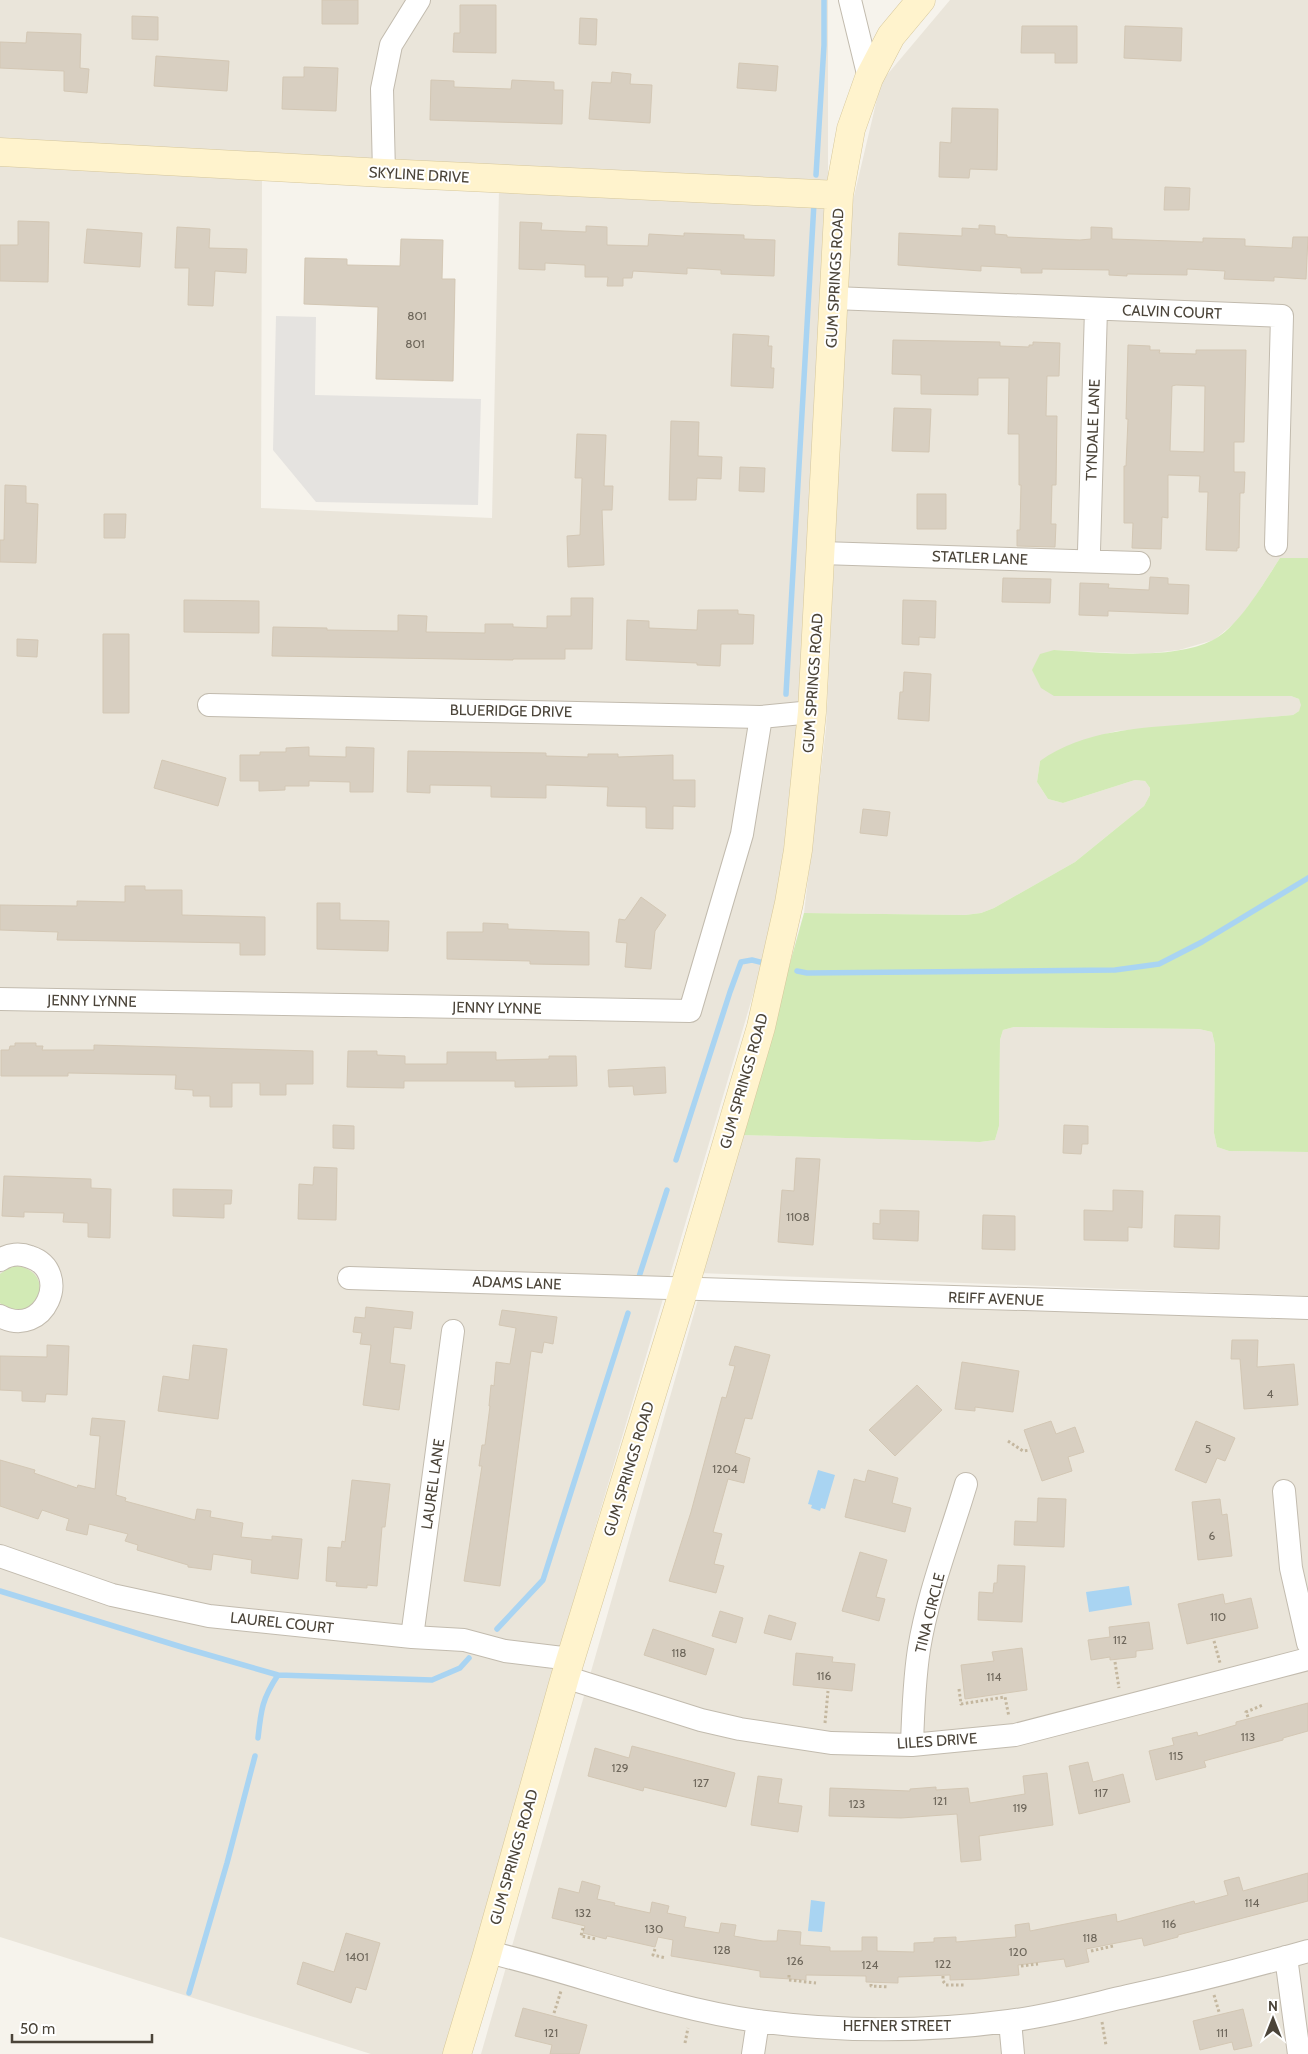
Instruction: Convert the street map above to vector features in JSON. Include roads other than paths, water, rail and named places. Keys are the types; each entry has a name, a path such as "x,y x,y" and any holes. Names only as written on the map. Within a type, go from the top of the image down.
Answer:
{"main road":[{"name":"GUM SPRINGS ROAD","path":"457,2054 488,1952 568,1668 684,1289 761,1026 789,903 798,850 812,712 839,195 851,129 869,78 891,36 921,0"},
{"name":"SKYLINE DRIVE","path":"0,152 384,174 839,195"}],"street":[{"path":"384,174 382,88 391,45 419,0"},
{"path":"850,0 869,78"},
{"name":"CALVIN COURT","path":"834,298 1282,316 1276,545"},
{"name":"TYNDALE LANE","path":"1089,550 1096,309"},
{"name":"STATLER LANE","path":"821,553 1139,563"},
{"name":"BLUERIDGE DRIVE","path":"209,704 761,717 812,712"},
{"name":"JENNY LYNNE","path":"0,999 690,1011 742,834 761,717"},
{"path":"0,1260 14,1255 34,1258 43,1265 49,1274 52,1284 48,1305 36,1316 19,1322 0,1316"},
{"name":"ADAMS LANE","path":"349,1278 684,1289"},
{"name":"REIFF AVENUE","path":"684,1289 1308,1308"},
{"name":"LAUREL LANE","path":"412,1637 453,1331"},
{"name":"TINA CIRCLE","path":"912,1745 914,1691 919,1649 928,1608 966,1484"},
{"path":"1284,1491 1291,1568 1308,1643"},
{"name":"LAUREL COURT","path":"0,1556 112,1595 209,1616 412,1637 464,1640 568,1668"},
{"name":"LILES DRIVE","path":"568,1668 721,1725 822,1742 912,1745 1012,1735 1308,1659"},
{"name":"HEFNER STREET","path":"488,1952 662,2000 729,2016 758,2021 872,2029 921,2028 1010,2021 1099,2004 1220,1976 1308,1951"},
{"path":"1286,1957 1299,2054"},
{"path":"753,2054 758,2021"},
{"path":"1010,2021 1013,2054"}],"water":[{"path":"818,1470 835,1475 825,1509 821,1508 820,1511 811,1508 812,1505 808,1504"},
{"path":"1129,1586 1132,1605 1089,1612 1086,1592"},
{"path":"811,1900 825,1902 822,1932 808,1931"}],"waterway":[{"path":"816,175 824,45 824,0"},
{"path":"786,694 814,203"},
{"path":"797,971 807,973 1115,970 1159,964 1202,942 1308,878"},
{"path":"676,1160 741,962 752,960 764,963"},
{"path":"637,1283 667,1190"},
{"path":"497,1629 543,1580 628,1313"},
{"path":"0,1591 278,1675 432,1680 460,1668 469,1658"},
{"path":"258,1738 263,1705 278,1675"},
{"path":"189,1993 227,1863 255,1756"}]}
